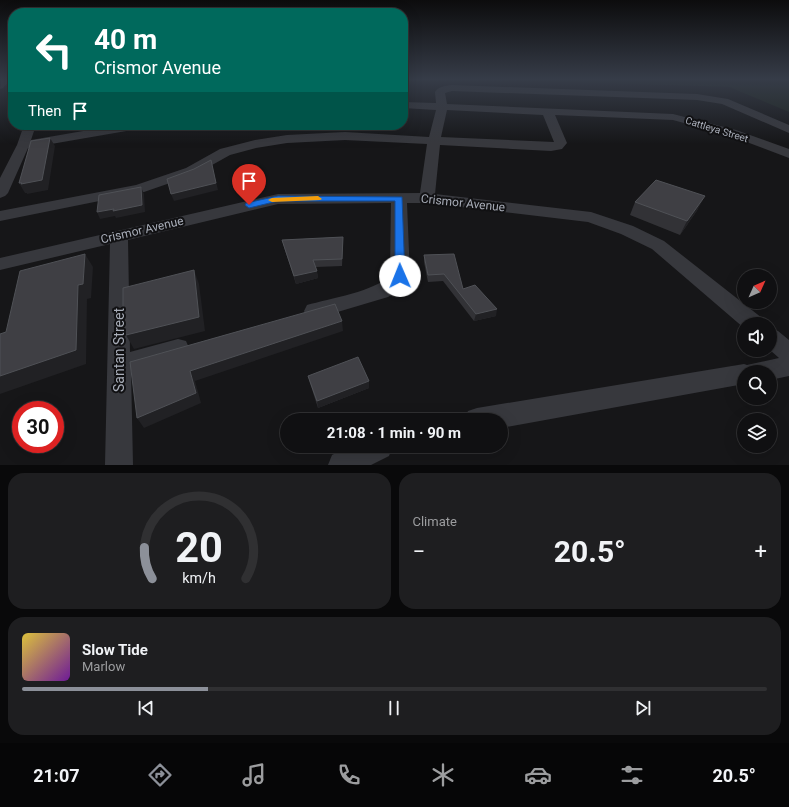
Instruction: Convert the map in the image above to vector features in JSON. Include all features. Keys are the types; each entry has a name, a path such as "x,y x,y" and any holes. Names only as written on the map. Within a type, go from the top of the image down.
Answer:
{"street":[{"path":"427,198 434,140 442,107 441,101"},
{"path":"722,101 789,129"},
{"name":"Cattleya Street","path":"408,105 673,117 702,123 776,148 789,154"},
{"path":"0,216 139,189 191,171 225,152 256,144 287,139 345,136 551,147 558,146 561,143 548,112"},
{"path":"0,193 23,145 28,130"},
{"path":"23,145 109,130"},
{"path":"299,315 381,292 394,284 400,276 399,198"},
{"name":"Crismor Avenue","path":"0,264 278,199 427,198 591,217 627,230 658,245 745,317"},
{"name":"Santan Street","path":"119,235 119,465"},
{"path":"777,343 789,352"},
{"path":"119,365 194,344"},
{"path":"777,368 789,366"},
{"path":"508,415 737,375"},
{"path":"342,465 365,453"}],"shaded area":[{"path":"762,101 789,101 789,112"}],"building":[{"path":"50,138 42,180 21,184 22,183 19,183 31,141"},
{"path":"211,160 216,183 171,194 167,179 194,169"},
{"path":"656,180 705,196 687,221 635,202"},
{"path":"141,187 142,205 113,211 114,209 97,212 99,195"},
{"path":"343,237 342,259 313,260 317,271 294,276 282,240"},
{"path":"85,254 83,284 78,285 76,350 0,376 0,334 6,332 20,271"},
{"path":"454,254 463,289 475,285 497,309 476,314 444,274 428,275 424,255"},
{"path":"194,270 199,317 126,335 123,325 123,288"},
{"path":"335,304 342,321 190,371 196,393 137,418 130,362"},
{"path":"358,357 369,381 317,401 308,376"}],"slow traffic":[{"path":"272,200 318,199"}],"route":[{"path":"249,205 278,199 399,198 400,276"}]}
